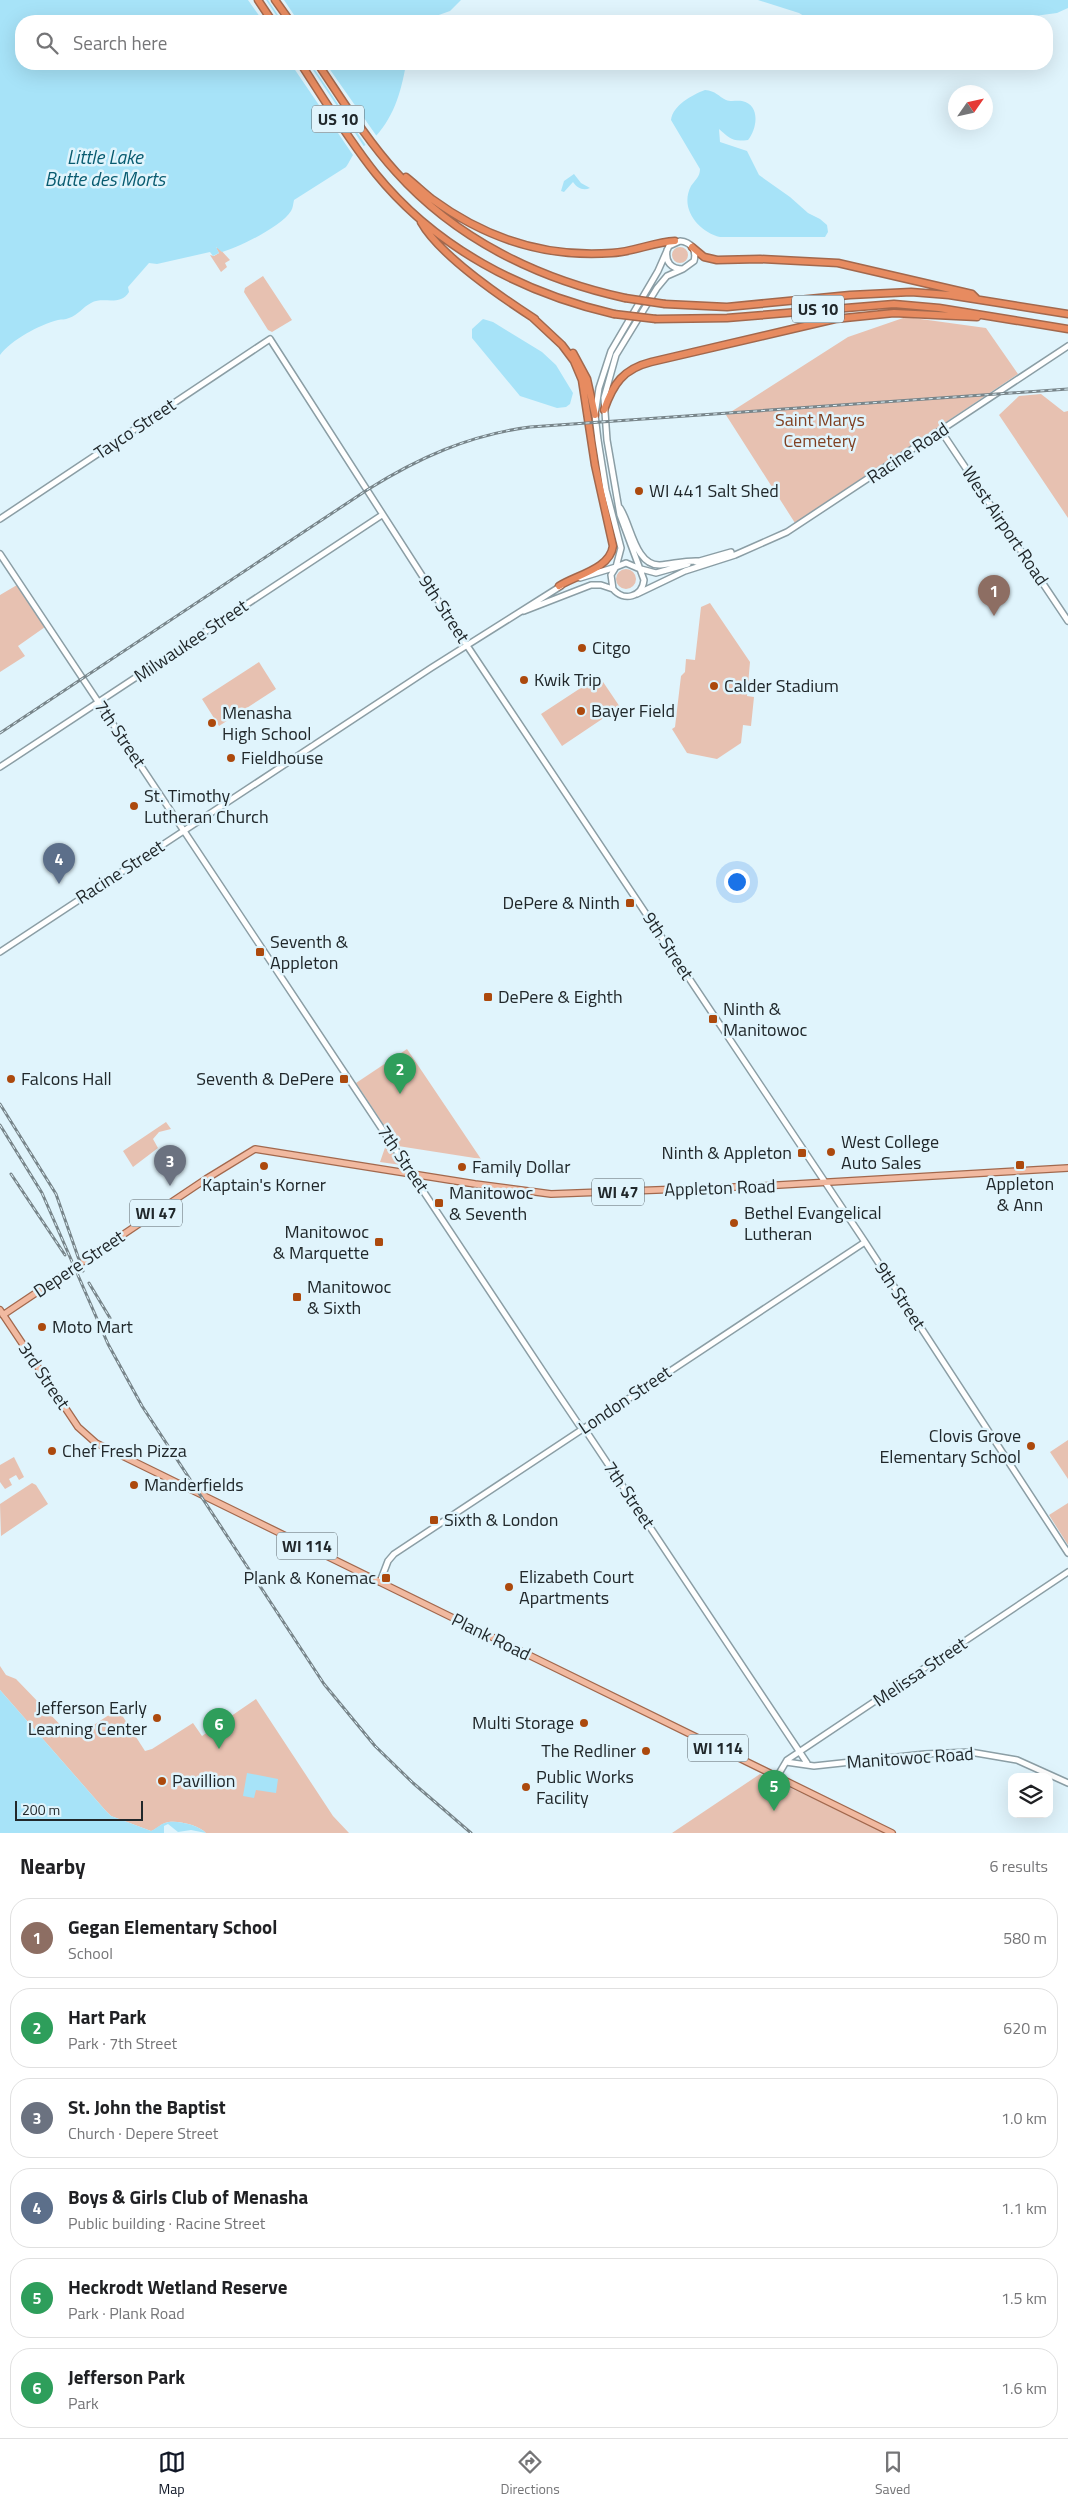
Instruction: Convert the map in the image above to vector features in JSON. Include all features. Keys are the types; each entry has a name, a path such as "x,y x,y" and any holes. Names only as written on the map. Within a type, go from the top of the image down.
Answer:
{"highway":[{"path":"258,0 268,15"},
{"path":"275,0 286,15"},
{"name":"US 10","path":"304,70 376,174 419,219 447,241 492,269 523,285 586,308 614,314 656,319 727,318 882,305 917,305 1068,329"},
{"path":"322,70 358,124 397,173 407,177 440,205 470,223 523,246 565,253 615,253 676,242"},
{"name":"US 10","path":"397,173 434,210 461,229 517,262 570,285 625,298 665,304 727,307 850,294 911,292 1068,314"},
{"path":"419,219 426,230 441,246 493,290 560,337 575,356 588,379 595,415"},
{"path":"692,247 708,259 797,260 853,265 972,294 978,300"},
{"path":"604,410 611,392 620,377 633,368 651,362 852,316 909,313 972,318 980,316"},
{"path":"532,317 562,345 574,361 582,380 595,465 613,546 610,556 603,563 559,586"}],"main road":[{"name":"Appleton Road","path":"255,1149 551,1194 826,1183 1068,1168"},
{"name":"Depere Street","path":"2,1313 255,1149"},
{"name":"3rd Street","path":"2,1313 78,1427 91,1440"},
{"name":"Plank Road","path":"91,1440 892,1833"}],"street":[{"path":"521,612 594,584 613,589 626,597 637,594 644,580 626,533 619,505 604,410 607,382 616,356 664,278 683,270 694,261 692,247 685,241 676,242 667,250 658,271 607,360 598,388 595,415 604,481 621,545 616,567 610,575 613,589"},
{"path":"667,250 669,264 683,270"},
{"name":"9th Street","path":"270,338 466,644 826,1183 1068,1553"},
{"name":"Tayco Street","path":"0,519 270,338"},
{"name":"Racine Road","path":"640,569 656,573 718,557 769,541 798,526 1068,346"},
{"name":"West Airport Road","path":"941,431 1068,621"},
{"path":"619,505 641,553 648,562 658,565 699,561"},
{"name":"Milwaukee Street","path":"0,768 382,515"},
{"name":"7th Street","path":"0,554 412,1174 807,1763"},
{"name":"Racine Road","path":"637,594 718,557"},
{"path":"466,644 521,612 559,586 626,563 640,569"},
{"name":"Racine Street","path":"0,952 466,644"},
{"name":"London Street","path":"380,1582 388,1561 394,1554 865,1242"},
{"name":"Melissa Street","path":"777,1777 785,1762 799,1752 1068,1572"},
{"name":"Manitowoc Road","path":"785,1762 807,1763 814,1766 925,1754 970,1752 1017,1760 1068,1783"}],"green space":[{"path":"218,247 230,260 225,263 227,267 221,272 210,255 214,256 219,253 216,248"},
{"path":"677,247 683,247 688,252 686,261 677,263 672,258 672,252"},
{"path":"263,276 292,320 272,332 268,330 244,292 245,288"},
{"name":"Saint Marys Cemetery","path":"906,317 986,328 1018,374 795,523 726,415 848,337"},
{"path":"1041,394 1064,412 1068,411 1068,518 999,415 1019,396"},
{"path":"626,569 633,572 636,579 633,586 626,589 619,586 616,579 619,572"},
{"path":"17,585 45,627 18,646 25,656 0,672 0,595"},
{"name":"Calder Stadium","path":"710,603 750,662 747,696 754,697 751,726 743,725 741,743 717,759 687,753 672,729 675,727 681,676 685,672 686,659 695,660 701,607"},
{"path":"259,662 276,689 219,726 202,699"},
{"name":"Bayer Field","path":"599,676 620,707 562,746 541,714"},
{"path":"407,1049 481,1159 398,1146 356,1083"},
{"path":"166,1122 171,1129 159,1132 153,1139 158,1148 133,1167 123,1151"},
{"path":"387,1142 401,1165 380,1162"},
{"path":"1068,1440 1068,1479 1050,1452"},
{"path":"14,1457 24,1477 19,1480 16,1475 9,1479 12,1485 5,1489 0,1482 0,1465"},
{"path":"32,1483 36,1485 48,1504 1,1536 0,1504"},
{"path":"1068,1503 1068,1545 1049,1515"},
{"path":"0,1666 6,1675 16,1679 71,1736 77,1736 118,1709 145,1751 152,1749 193,1723 202,1736 256,1699 333,1816 349,1833 206,1833 193,1825 181,1822 165,1823 151,1831 111,1816 0,1690"},
{"path":"760,1774 888,1833 672,1833"}],"water":[{"name":"Little Lake Butte des Morts","path":"0,0 461,0 450,11 439,15 15,15 15,70 405,70 402,85 391,115 379,132 370,142 354,154 346,167 294,200 291,211 279,223 259,236 229,250 222,252 216,247 219,253 213,256 210,252 157,264 149,263 128,287 129,292 121,299 96,301 72,317 51,322 34,329 11,344 0,355"},
{"path":"758,0 1068,0 1068,8 1057,13 1042,15 802,15"},
{"path":"705,90 728,101 742,101 752,107 756,118 754,130 748,140 734,140 719,129 720,142 747,151 759,175 790,197 808,213 827,225 828,232 825,237 720,237 698,225 689,211 688,195 700,169 671,120 679,105"},
{"path":"574,174 581,183 590,188 580,188 573,182 564,192 561,191 564,181"},
{"path":"483,319 493,322 542,352 556,365 573,393 570,404 566,407 557,408 520,396 472,338 472,329"},
{"path":"0,1690 111,1816 151,1831 165,1823 181,1822 193,1825 206,1833 191,1830 178,1832 168,1824 164,1826 164,1833 0,1833"},
{"path":"247,1773 278,1779 276,1793 256,1790 254,1798 243,1796"}],"pier":[{"path":"248,0 266,0 276,15 259,15"},
{"path":"268,0 284,0 294,15 278,15"},
{"path":"295,70 313,70 365,148 355,158"},
{"path":"315,70 330,70 378,138 367,147"}],"railway":[{"path":"0,733 386,478 425,458 465,442 530,427 1068,389"},
{"path":"0,1104 56,1194 83,1271"},
{"path":"0,1125 42,1193 108,1344 142,1406 324,1684 375,1746 413,1783 471,1833"},
{"path":"11,1174 65,1255"},
{"path":"89,1283 110,1318"}],"place":[{"name":"WI 441 Salt Shed","path":"639,491"},
{"name":"Gegan Elementary School","path":"994,616"},
{"name":"Citgo","path":"582,648"},
{"name":"Kwik Trip","path":"524,680"},
{"name":"Calder Stadium","path":"714,686"},
{"name":"Bayer Field","path":"581,711"},
{"name":"Menasha High School","path":"212,723"},
{"name":"Fieldhouse","path":"231,758"},
{"name":"St. Timothy Lutheran Church","path":"134,806"},
{"name":"Boys & Girls Club of Menasha","path":"59,884"},
{"name":"DePere & Ninth","path":"630,903"},
{"name":"Seventh & Appleton","path":"260,952"},
{"name":"DePere & Eighth","path":"488,997"},
{"name":"Ninth & Manitowoc","path":"713,1019"},
{"name":"Falcons Hall","path":"11,1079"},
{"name":"Seventh & DePere","path":"344,1079"},
{"name":"Hart Park","path":"400,1094"},
{"name":"West College Auto Sales","path":"831,1152"},
{"name":"Ninth & Appleton","path":"802,1153"},
{"name":"Appleton & Ann","path":"1020,1165"},
{"name":"Kaptain's Korner","path":"264,1166"},
{"name":"Family Dollar","path":"462,1167"},
{"name":"St. John the Baptist","path":"170,1186"},
{"name":"Manitowoc & Seventh","path":"439,1203"},
{"name":"Bethel Evangelical Lutheran","path":"734,1223"},
{"name":"Manitowoc & Marquette","path":"379,1242"},
{"name":"Manitowoc & Sixth","path":"297,1297"},
{"name":"Moto Mart","path":"42,1327"},
{"name":"Clovis Grove Elementary School","path":"1031,1446"},
{"name":"Chef Fresh Pizza","path":"52,1451"},
{"name":"Manderfields","path":"134,1485"},
{"name":"Sixth & London","path":"434,1520"},
{"name":"Plank & Konemac","path":"386,1578"},
{"name":"Elizabeth Court Apartments","path":"509,1587"},
{"name":"Jefferson Early Learning Center","path":"157,1718"},
{"name":"Multi Storage","path":"584,1723"},
{"name":"Jefferson Park","path":"219,1749"},
{"name":"The Redliner","path":"646,1751"},
{"name":"Pavillion","path":"162,1781"},
{"name":"Public Works Facility","path":"526,1787"},
{"name":"Heckrodt Wetland Reserve","path":"774,1811"}]}
